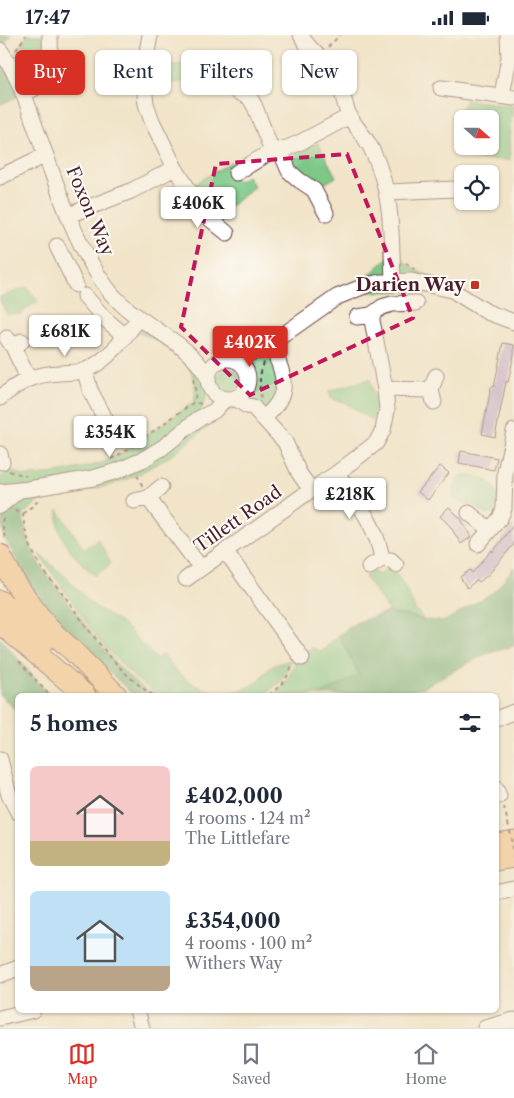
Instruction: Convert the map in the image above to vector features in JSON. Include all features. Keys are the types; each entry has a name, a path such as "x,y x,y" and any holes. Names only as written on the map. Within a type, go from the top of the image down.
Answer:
{"highway":[{"path":"0,555 15,583 47,627 74,651 114,693"},
{"path":"0,601 108,693"},
{"path":"0,623 82,693"},
{"path":"499,860 514,858"}],"street":[{"path":"50,35 50,50"},
{"path":"150,35 144,69 146,104 164,147 196,201 205,215 227,233"},
{"path":"301,35 305,44 312,50"},
{"path":"449,94 508,96 508,35"},
{"name":"Foxon Way","path":"0,50 15,73"},
{"name":"Foxon Way","path":"24,95 69,215 88,259 109,291 120,303 139,319 190,353 199,362 209,382"},
{"path":"246,95 250,98 276,150 289,171 293,176 314,190 326,213"},
{"path":"343,95 350,116 372,151 388,192 393,281"},
{"path":"236,173 276,150 301,142 350,116"},
{"path":"0,177 46,155"},
{"path":"69,215 138,187 176,168"},
{"path":"388,192 454,188"},
{"path":"80,242 58,249 81,290 104,318 125,336"},
{"path":"0,492 93,477 117,471 142,460 162,448 198,419 214,411 245,389 248,378 268,354 337,297 368,285 393,281 411,281 452,290 487,312 514,322"},
{"name":"Tillett Road","path":"186,579 337,473 376,443 383,430 387,411 385,389 370,313 392,304 416,303"},
{"path":"0,398 28,378 48,373 85,371 108,355 139,319"},
{"path":"14,342 28,378"},
{"name":"Foxon Way","path":"190,353 224,360"},
{"path":"198,419 199,403 209,382 212,368 224,360 268,354"},
{"path":"266,416 276,408 281,399 283,385 283,371 268,354"},
{"path":"224,360 240,363 248,378 254,401 253,407"},
{"path":"85,371 90,390 112,432"},
{"path":"209,382 219,396 253,407 266,416 285,442 299,473 311,490"},
{"path":"385,389 434,389"},
{"path":"478,544 500,518 504,509 505,472 514,431"},
{"path":"337,473 367,517 380,545 383,564"},
{"path":"161,487 141,499 201,569"},
{"path":"7,508 20,490"},
{"path":"469,513 490,530"},
{"path":"226,552 300,655"},
{"path":"499,718 514,712"},
{"path":"0,759 9,795 15,806"},
{"path":"499,892 514,889"},
{"path":"0,975 15,969"},
{"path":"0,1018 21,1013"},
{"path":"138,1013 142,1028"},
{"path":"485,1028 514,1019"}],"path":[{"path":"325,50 340,35"},
{"path":"266,416 259,386 263,365 268,354"},
{"path":"107,460 124,452 199,403 192,372"},
{"path":"3,463 10,471 32,476"},
{"path":"7,508 23,514 23,525 44,571 98,643 131,677 151,693"},
{"path":"272,693 281,685 300,655"},
{"path":"16,658 47,693"},
{"path":"499,798 514,858"}],"highlighted area":[{"path":"347,154 413,318 250,395 181,327 216,164"}],"green space":[{"path":"0,35 11,35 0,50"},
{"path":"28,35 44,35 46,40 40,50 17,50"},
{"path":"0,50 15,79 15,95 21,95 0,105"},
{"path":"171,65 181,65 181,82 171,83"},
{"path":"466,100 513,106 509,139 510,160 471,159 470,155 499,155 499,110 461,110"},
{"path":"318,143 336,177 320,186 293,169 295,154"},
{"path":"231,162 233,165 229,168 237,180 239,181 247,176 254,186 217,217 213,216 192,186"},
{"path":"392,254 425,275 425,283 473,303 415,291 368,292 366,278"},
{"path":"27,287 38,301 20,314 7,314 0,301 0,297"},
{"path":"139,318 190,353 209,382 210,387 198,418 225,399 253,401 247,373 263,349 283,371 275,408 229,410 170,456 137,475 111,485 39,501 23,514 6,507 0,492 0,478 6,472 10,471 25,476 39,476 102,463 124,452 194,402 195,382 193,374 180,357 154,340 129,331"},
{"path":"228,368 237,371 240,380 237,389 228,392 219,389 216,380 219,371"},
{"path":"370,379 376,406 373,421 344,402 331,399 329,391"},
{"path":"462,475 486,480 492,484 498,496 494,513 487,515 473,504 471,505 453,498 452,495 458,479"},
{"path":"6,507 23,514 27,536 40,565 93,636 115,662 127,675 150,693 131,693 68,632 37,597 4,537 2,522"},
{"path":"58,510 84,549 98,539 111,564 95,576 68,547 60,531"},
{"path":"39,554 66,577 90,603 125,626 156,659 163,654 187,680 204,689 230,692 248,688 274,666 291,660 286,673 279,683 266,693 155,693 135,678 101,643"},
{"path":"514,567 514,646 483,655 422,688 401,693 324,693 359,675 339,635 355,623 390,611 392,614 406,615 423,620 445,621 495,591"},
{"path":"386,569 393,570 396,574 423,620 406,615 391,614 365,577 373,571 379,575"},
{"path":"339,635 359,675 324,693 276,693 287,679 296,660 309,657 305,651 313,648 321,652"},
{"path":"0,638 47,693 15,693 15,709 0,695"}],"building":[{"path":"503,343 514,345 514,355 508,382 506,382 495,437 482,434 491,387 494,387"},
{"path":"461,451 497,458 494,470 459,463"},
{"path":"440,466 449,473 428,500 418,492"},
{"path":"449,507 461,519 471,537 461,544 450,526 440,516"},
{"path":"514,524 514,544 488,575 479,582 477,580 467,588 460,577 470,570 472,573 492,550 493,552"}],"place":[{"name":"Darien Way","path":"475,285"}]}
